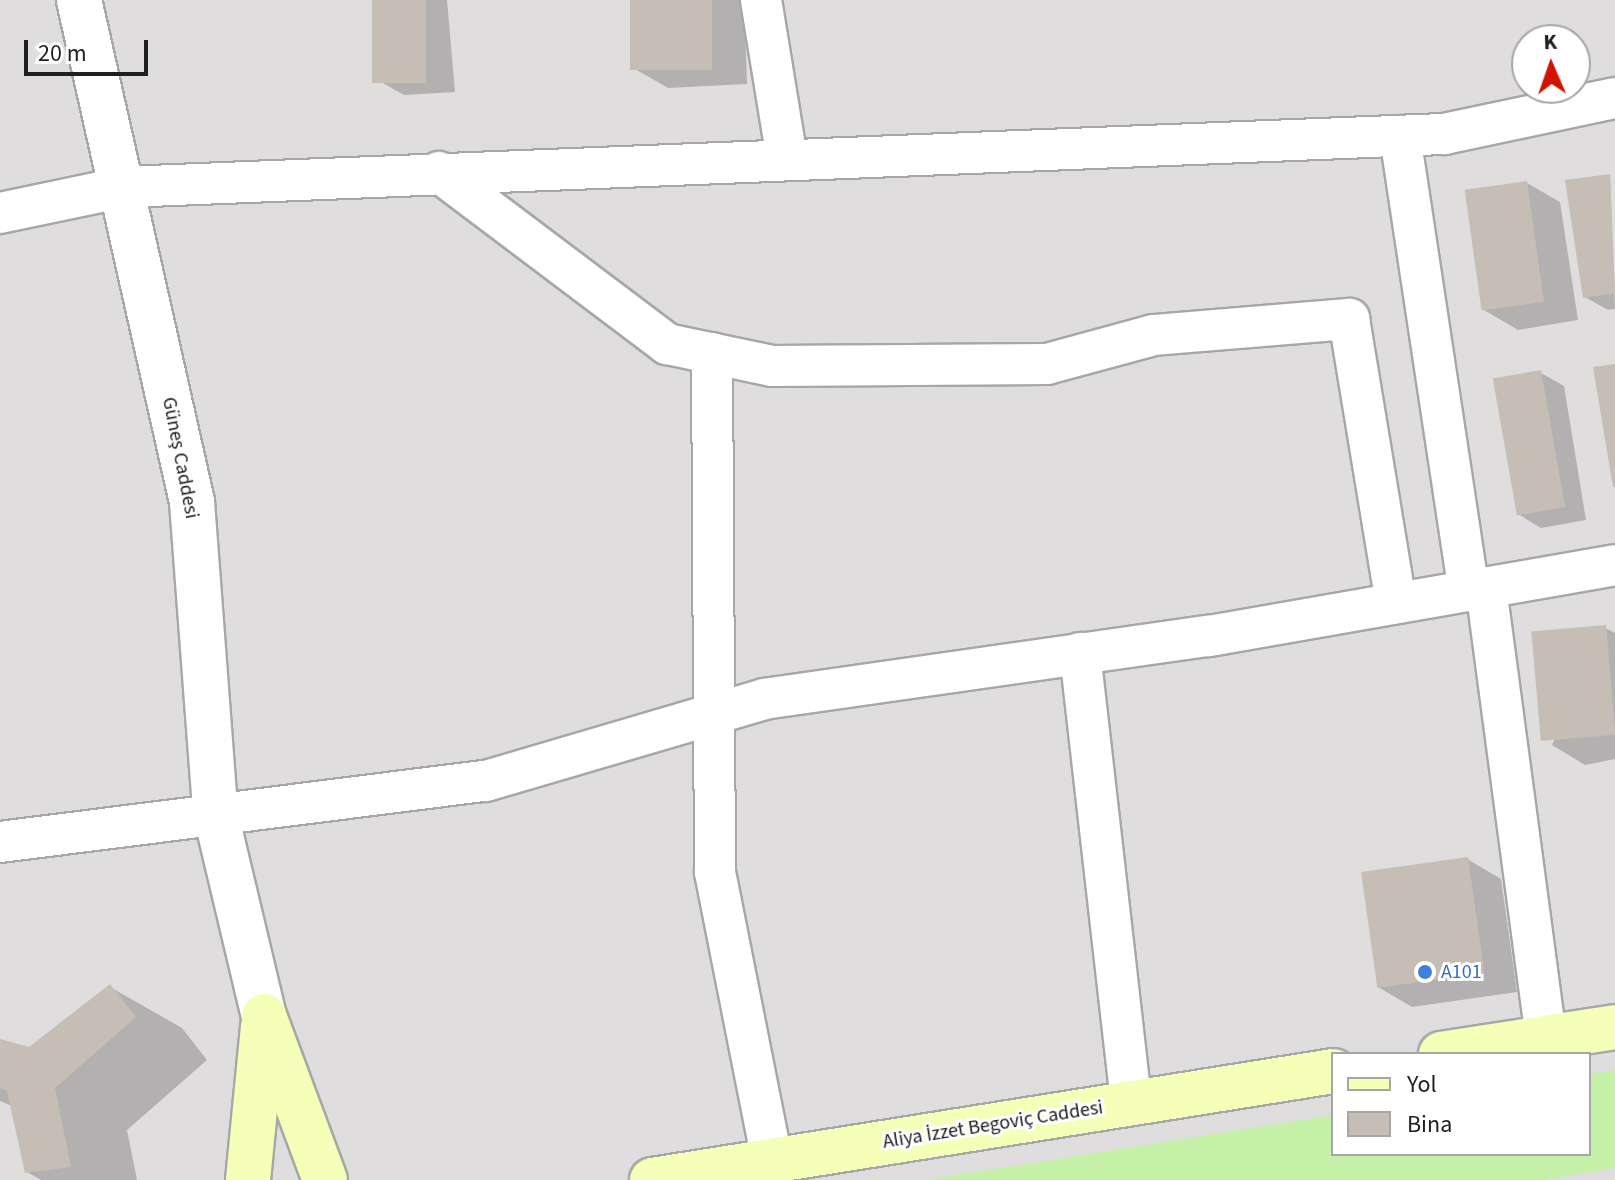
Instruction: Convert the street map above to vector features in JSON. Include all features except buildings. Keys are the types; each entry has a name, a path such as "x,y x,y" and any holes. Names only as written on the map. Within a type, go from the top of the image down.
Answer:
{"main road":[{"path":"248,1180 264,1016"},
{"path":"264,1016 325,1180"},
{"path":"1453,1052 1615,1027"},
{"name":"Aliya İzzet Begoviç Caddesi","path":"652,1180 1331,1071"}],"street":[{"name":"Güneş Caddesi","path":"79,0 124,187 192,502 215,811 264,1016"},
{"path":"761,0 787,159"},
{"path":"0,213 124,187 1444,134 1615,98"},
{"path":"1400,136 1477,589 1546,1037"},
{"path":"439,172 667,344 772,366 1047,364 1154,335 1349,319 1396,603"},
{"path":"712,353 715,872 772,1159"},
{"path":"0,842 215,811 486,781 764,699 1080,653 1615,565"},
{"path":"1080,653 1131,1103"}],"shaded area":[{"path":"0,0 1615,0 1615,1180 0,1180"}],"green space":[{"path":"1615,1070 1615,1168 1543,1180 926,1180 1331,1115 1331,1156 1591,1156 1591,1074"}],"place":[{"name":"A101","path":"1425,972"}]}
